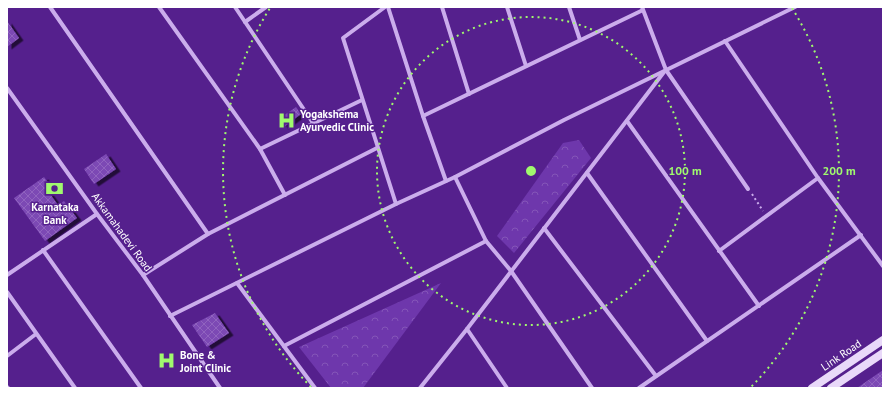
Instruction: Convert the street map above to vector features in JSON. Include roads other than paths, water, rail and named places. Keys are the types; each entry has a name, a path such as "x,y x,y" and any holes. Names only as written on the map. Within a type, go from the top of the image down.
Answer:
{"main road":[{"name":"Link Road","path":"812,388 883,340"},
{"path":"834,387 883,353"}],"street":[{"path":"50,7 208,234"},
{"path":"159,7 260,149 285,195"},
{"path":"235,7 313,123"},
{"path":"245,22 266,7"},
{"path":"396,204 343,38 386,7 446,181"},
{"path":"442,7 469,94"},
{"path":"507,7 526,66"},
{"path":"569,7 580,40"},
{"path":"170,316 396,204 455,177 564,120 795,7"},
{"path":"423,116 643,8 666,70 748,188"},
{"path":"725,41 818,178 883,266"},
{"path":"422,387 666,70"},
{"name":"Akkamahadevi Road","path":"7,88 97,214 143,275 220,388"},
{"path":"260,149 362,100"},
{"path":"627,121 758,306"},
{"path":"143,275 208,234 377,148"},
{"path":"587,173 708,341"},
{"path":"455,177 486,241 511,272 592,388"},
{"path":"719,251 818,178"},
{"path":"7,275 97,214"},
{"path":"544,228 656,376"},
{"path":"639,388 861,235"},
{"path":"284,346 486,241"},
{"path":"43,250 141,388"},
{"path":"237,282 315,388"},
{"path":"7,292 75,388"},
{"path":"467,329 507,388"},
{"path":"7,356 36,334"},
{"path":"829,376 834,387"}],"place":[{"name":"Yogakshema Ayurvedic Clinic","path":"287,120"},
{"name":"Karnataka Bank","path":"55,189"},
{"name":"Bone & Joint Clinic","path":"167,361"}]}
